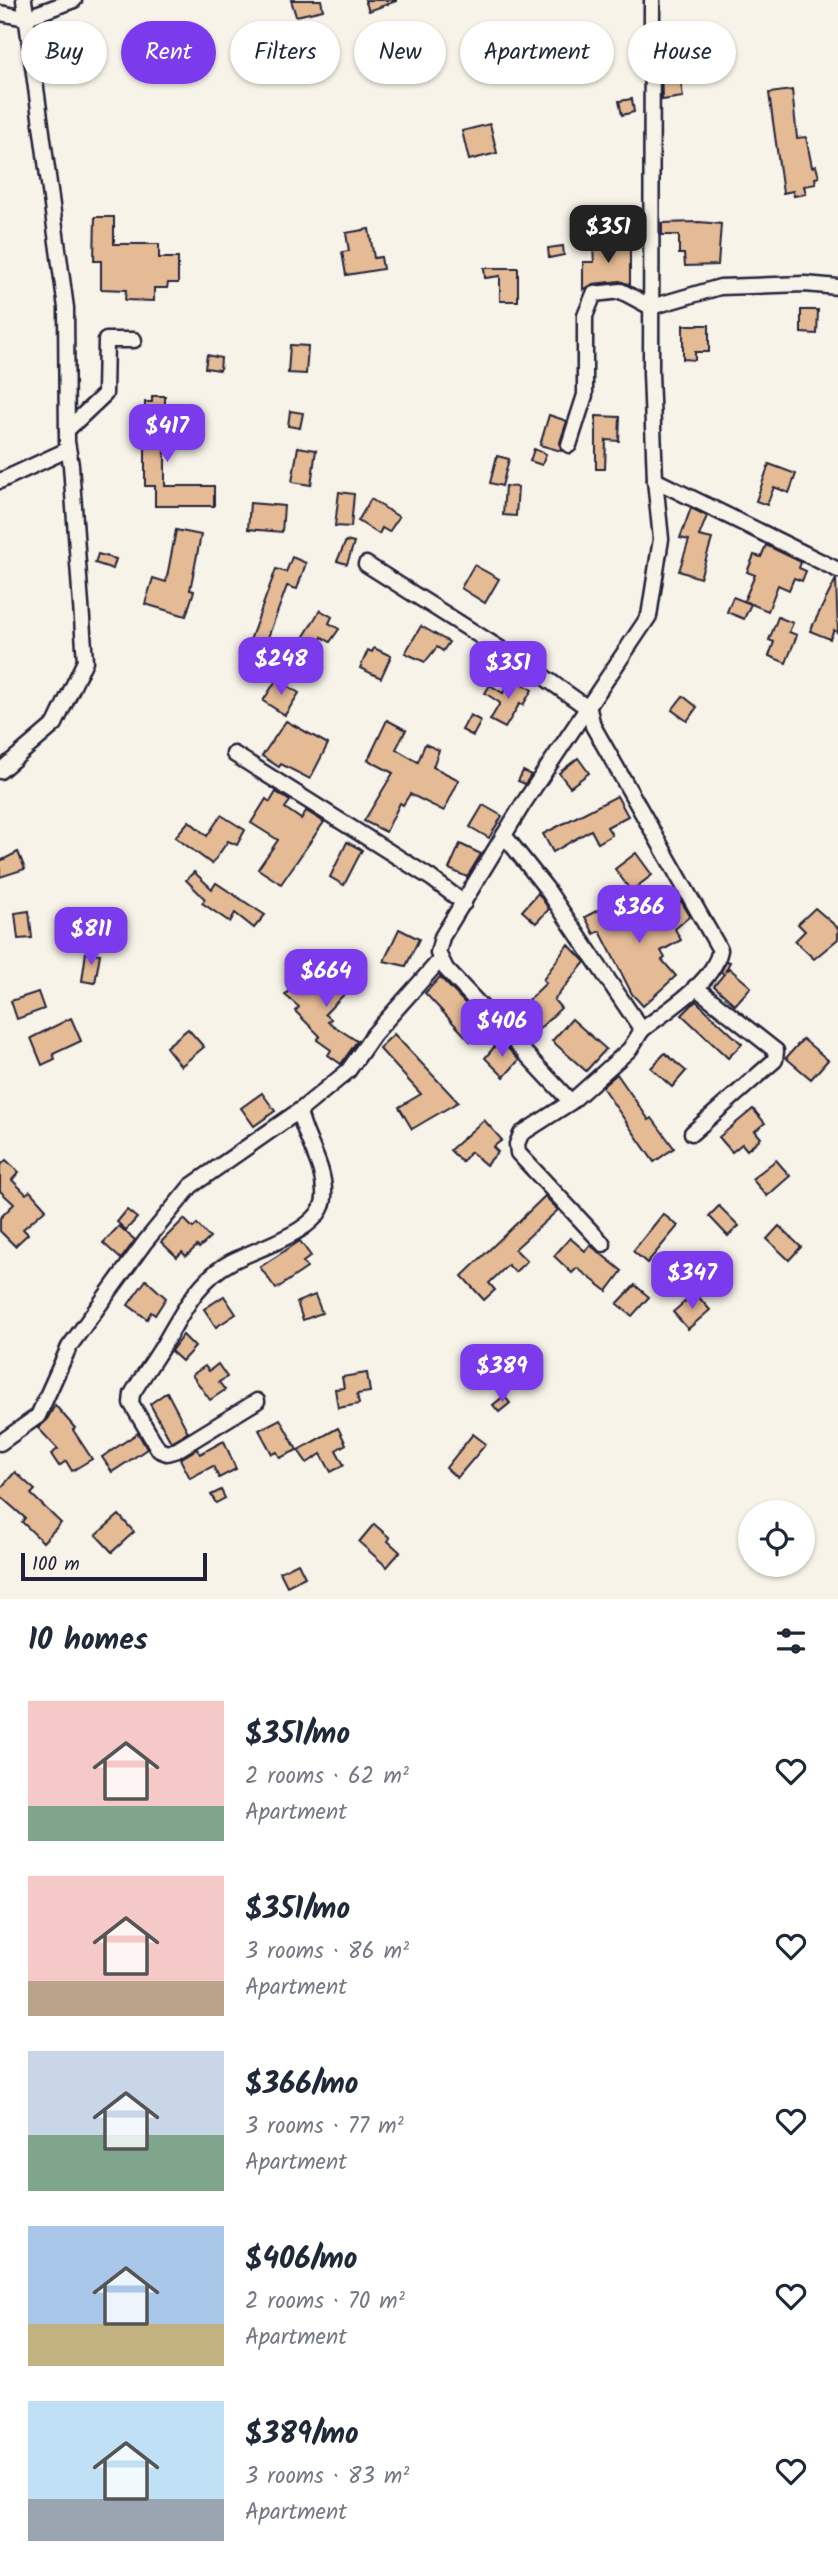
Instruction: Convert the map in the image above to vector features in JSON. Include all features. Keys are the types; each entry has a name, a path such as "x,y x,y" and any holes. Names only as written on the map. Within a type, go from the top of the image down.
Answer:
{"street":[{"path":"0,771 55,724 85,661 68,450 66,308 24,0"},
{"path":"0,13 25,19 74,0"},
{"path":"0,1443 38,1416 69,1347 145,1242 191,1186 299,1111 348,1071 374,1034 440,960 442,937 504,835 649,616 653,604 661,539 655,480 651,307 652,0"},
{"path":"569,445 585,395 585,316 590,298 594,294 621,291 651,307 720,287 804,284 838,287"},
{"path":"67,430 105,394 106,340 134,340"},
{"path":"0,481 68,450"},
{"path":"655,480 838,570"},
{"path":"366,564 537,671 589,709 593,726 720,950 717,962 695,988 642,1030 630,1049 571,1102 522,1134 517,1149 603,1244"},
{"path":"234,754 431,878 464,903"},
{"path":"504,835 546,888 642,1030"},
{"path":"440,960 571,1102"},
{"path":"692,1133 775,1060 776,1051 695,988"},
{"path":"257,1401 177,1450 167,1453 159,1450 131,1403 132,1394 189,1300 212,1276 229,1263 298,1230 318,1216 324,1199 322,1172 315,1150 303,1130 299,1111"}],"building":[{"path":"291,0 321,0 323,10 296,16"},
{"path":"365,0 396,0 396,1 369,11"},
{"path":"662,84 681,84 683,97 662,100"},
{"path":"792,90 797,138 806,137 812,167 816,166 819,177 815,178 816,184 804,186 806,194 794,196 793,191 783,193 769,93"},
{"path":"632,99 634,112 622,115 619,101"},
{"path":"490,124 497,153 469,160 462,131"},
{"path":"95,217 114,217 114,244 159,244 159,258 178,258 178,283 168,283 167,288 154,288 154,301 125,300 126,290 101,289 101,261 94,261"},
{"path":"662,223 721,224 718,265 685,266 684,254 679,254 679,235 662,235"},
{"path":"369,229 374,258 381,257 383,269 346,275 342,252 349,251 346,233"},
{"path":"630,242 630,285 620,281 593,284 583,290 583,262 594,262 593,247"},
{"path":"563,246 564,255 549,258 548,248"},
{"path":"484,268 518,268 518,301 500,301 500,276 485,278"},
{"path":"801,310 818,310 817,334 801,333"},
{"path":"683,325 709,325 709,352 695,352 695,360 683,359"},
{"path":"290,345 308,346 306,374 288,373"},
{"path":"207,355 221,358 220,370 205,368"},
{"path":"152,396 165,396 165,486 214,486 214,506 155,506 155,486 145,486 145,402 152,402"},
{"path":"290,411 303,413 300,428 288,426"},
{"path":"549,415 567,421 560,442 561,451 540,445"},
{"path":"596,416 620,417 619,441 606,440 605,469 596,469"},
{"path":"298,447 316,450 311,485 292,482"},
{"path":"534,449 546,454 542,465 530,461"},
{"path":"497,456 509,459 502,486 490,483"},
{"path":"769,464 796,474 789,493 774,487 767,505 756,501"},
{"path":"505,486 518,487 516,516 503,515"},
{"path":"339,492 354,494 351,527 335,526"},
{"path":"371,499 399,517 389,532 382,528 379,534 358,521"},
{"path":"250,503 284,506 282,532 248,529"},
{"path":"691,508 707,516 699,536 712,539 700,578 679,571 689,540 680,538"},
{"path":"176,530 201,535 190,590 194,591 186,616 145,604 153,578 166,582"},
{"path":"346,541 354,543 347,564 337,561"},
{"path":"766,545 801,562 799,568 806,571 802,581 794,578 789,590 778,585 768,611 744,601 755,575 747,572 754,555 761,557"},
{"path":"98,554 116,559 113,569 95,563"},
{"path":"292,557 306,563 297,589 287,586 263,651 248,646 276,569 286,572"},
{"path":"474,565 499,579 485,603 461,588"},
{"path":"836,579 838,633 834,630 830,639 810,631"},
{"path":"733,597 751,604 744,619 727,612"},
{"path":"320,610 332,617 329,623 339,629 330,642 322,637 317,646 303,638"},
{"path":"778,617 793,623 789,632 797,635 786,663 769,656 774,642 769,640"},
{"path":"421,626 449,642 443,651 437,647 425,662 405,653"},
{"path":"374,648 391,656 381,678 360,668 368,650 372,652"},
{"path":"512,677 532,690 523,705 520,703 505,728 490,720 500,703 485,693 490,685 503,693"},
{"path":"277,679 299,693 285,715 263,701"},
{"path":"683,696 697,707 687,721 672,710"},
{"path":"470,715 481,721 473,736 462,730"},
{"path":"387,720 406,730 396,749 418,762 425,744 439,750 433,767 459,780 444,811 410,794 403,805 400,803 386,832 364,821 393,773 368,760"},
{"path":"286,721 328,744 310,779 281,764 279,767 262,756"},
{"path":"578,758 589,773 570,787 559,773"},
{"path":"523,771 531,775 525,784 518,781"},
{"path":"276,792 290,801 285,808 301,819 306,811 324,822 281,884 258,869 278,840 251,823 266,799 270,802"},
{"path":"617,796 628,816 607,827 612,835 598,843 591,830 553,852 543,834"},
{"path":"483,805 502,816 489,838 470,827"},
{"path":"221,815 245,830 237,845 228,841 212,864 175,837 189,821 207,836"},
{"path":"347,842 362,850 344,885 330,877"},
{"path":"460,844 481,854 467,877 449,869"},
{"path":"18,852 25,869 0,877 0,861"},
{"path":"636,853 652,875 631,891 615,869"},
{"path":"194,872 212,889 216,883 265,915 254,928 235,913 230,922 202,903 205,899 186,880"},
{"path":"538,893 549,909 536,923 522,911"},
{"path":"624,896 643,924 665,912 666,914 681,901 690,916 675,929 681,940 661,951 665,958 662,960 676,976 643,1006 632,994 600,931 594,934 585,917"},
{"path":"815,908 838,928 838,939 814,959 795,941 805,931 798,924"},
{"path":"29,911 32,938 18,939 15,913"},
{"path":"399,929 419,939 406,966 384,961"},
{"path":"568,944 585,962 554,1000 561,1008 539,1029 519,1009 546,983 543,980"},
{"path":"86,952 100,954 95,983 82,981"},
{"path":"341,961 359,979 325,1014 331,1019 328,1022 357,1041 341,1064 328,1055 331,1050 317,1040 320,1036 295,1011 299,1007 285,995 297,981 311,992"},
{"path":"726,961 730,962 725,972 729,968 751,987 735,1005 714,986 724,974 721,972"},
{"path":"440,977 487,1026 471,1042 425,993"},
{"path":"38,992 44,1009 17,1019 11,1001"},
{"path":"696,1001 742,1044 728,1058 682,1015"},
{"path":"71,1018 81,1041 53,1054 55,1059 42,1065 31,1038"},
{"path":"572,1019 606,1049 586,1071 552,1041"},
{"path":"188,1029 204,1047 181,1066 166,1047"},
{"path":"394,1034 458,1102 412,1129 399,1107 421,1094 379,1048"},
{"path":"803,1039 828,1060 811,1079 786,1058"},
{"path":"500,1040 519,1060 504,1077 485,1058"},
{"path":"665,1053 686,1071 672,1087 651,1068"},
{"path":"617,1074 649,1120 652,1118 674,1148 654,1162 602,1087"},
{"path":"262,1093 275,1111 254,1126 241,1108"},
{"path":"753,1109 765,1123 755,1131 761,1138 747,1150 742,1144 732,1152 719,1137"},
{"path":"484,1120 502,1140 493,1147 498,1152 486,1165 471,1152 462,1162 450,1150"},
{"path":"6,1160 19,1172 12,1180 26,1194 30,1191 46,1209 23,1229 28,1234 15,1246 0,1231 0,1218 14,1204 0,1191 0,1166"},
{"path":"776,1160 790,1176 767,1196 752,1179"},
{"path":"545,1196 558,1210 515,1249 527,1261 515,1272 508,1265 489,1283 495,1290 484,1300 462,1276"},
{"path":"719,1206 739,1226 728,1236 709,1216"},
{"path":"127,1210 137,1218 126,1230 117,1222"},
{"path":"663,1214 678,1226 647,1263 633,1251"},
{"path":"184,1219 193,1228 197,1224 210,1238 186,1256 182,1252 177,1257 161,1242"},
{"path":"119,1226 135,1240 121,1259 103,1243"},
{"path":"779,1226 801,1247 789,1260 767,1239"},
{"path":"570,1238 585,1251 590,1245 622,1271 607,1291 577,1268 572,1273 554,1256"},
{"path":"300,1241 311,1256 303,1262 307,1268 276,1289 260,1267"},
{"path":"146,1280 166,1298 155,1315 151,1312 147,1319 128,1305"},
{"path":"635,1285 649,1297 632,1316 617,1304"},
{"path":"695,1293 710,1310 688,1329 673,1312"},
{"path":"315,1295 322,1313 303,1320 297,1302"},
{"path":"224,1296 236,1314 216,1327 204,1309"},
{"path":"183,1335 195,1347 182,1361 171,1351"},
{"path":"505,1350 515,1363 506,1370 496,1358"},
{"path":"218,1364 227,1377 219,1382 225,1390 210,1400 192,1375 205,1366 209,1371"},
{"path":"367,1373 370,1392 357,1394 359,1404 338,1408 335,1389 344,1388 342,1377"},
{"path":"167,1392 188,1432 171,1442 150,1404"},
{"path":"504,1396 510,1403 499,1412 493,1405"},
{"path":"55,1405 75,1428 73,1430 92,1459 72,1471 66,1461 59,1466 51,1454 58,1449 38,1428 46,1421"},
{"path":"280,1419 297,1450 280,1458 277,1452 272,1454 259,1430"},
{"path":"338,1428 346,1444 336,1450 344,1465 331,1472 321,1454 307,1463 298,1450"},
{"path":"138,1433 147,1449 112,1472 102,1457"},
{"path":"473,1434 486,1444 457,1478 446,1468"},
{"path":"224,1441 236,1469 219,1478 213,1466 190,1478 180,1459 197,1449 200,1454"},
{"path":"15,1472 35,1490 31,1494 61,1523 43,1542 22,1522 25,1518 0,1496 0,1489"},
{"path":"221,1490 225,1498 216,1503 211,1495"},
{"path":"119,1515 134,1532 112,1552 96,1535"},
{"path":"374,1524 390,1538 388,1541 400,1552 387,1567 359,1542"},
{"path":"298,1563 305,1577 287,1586 280,1572"}]}
